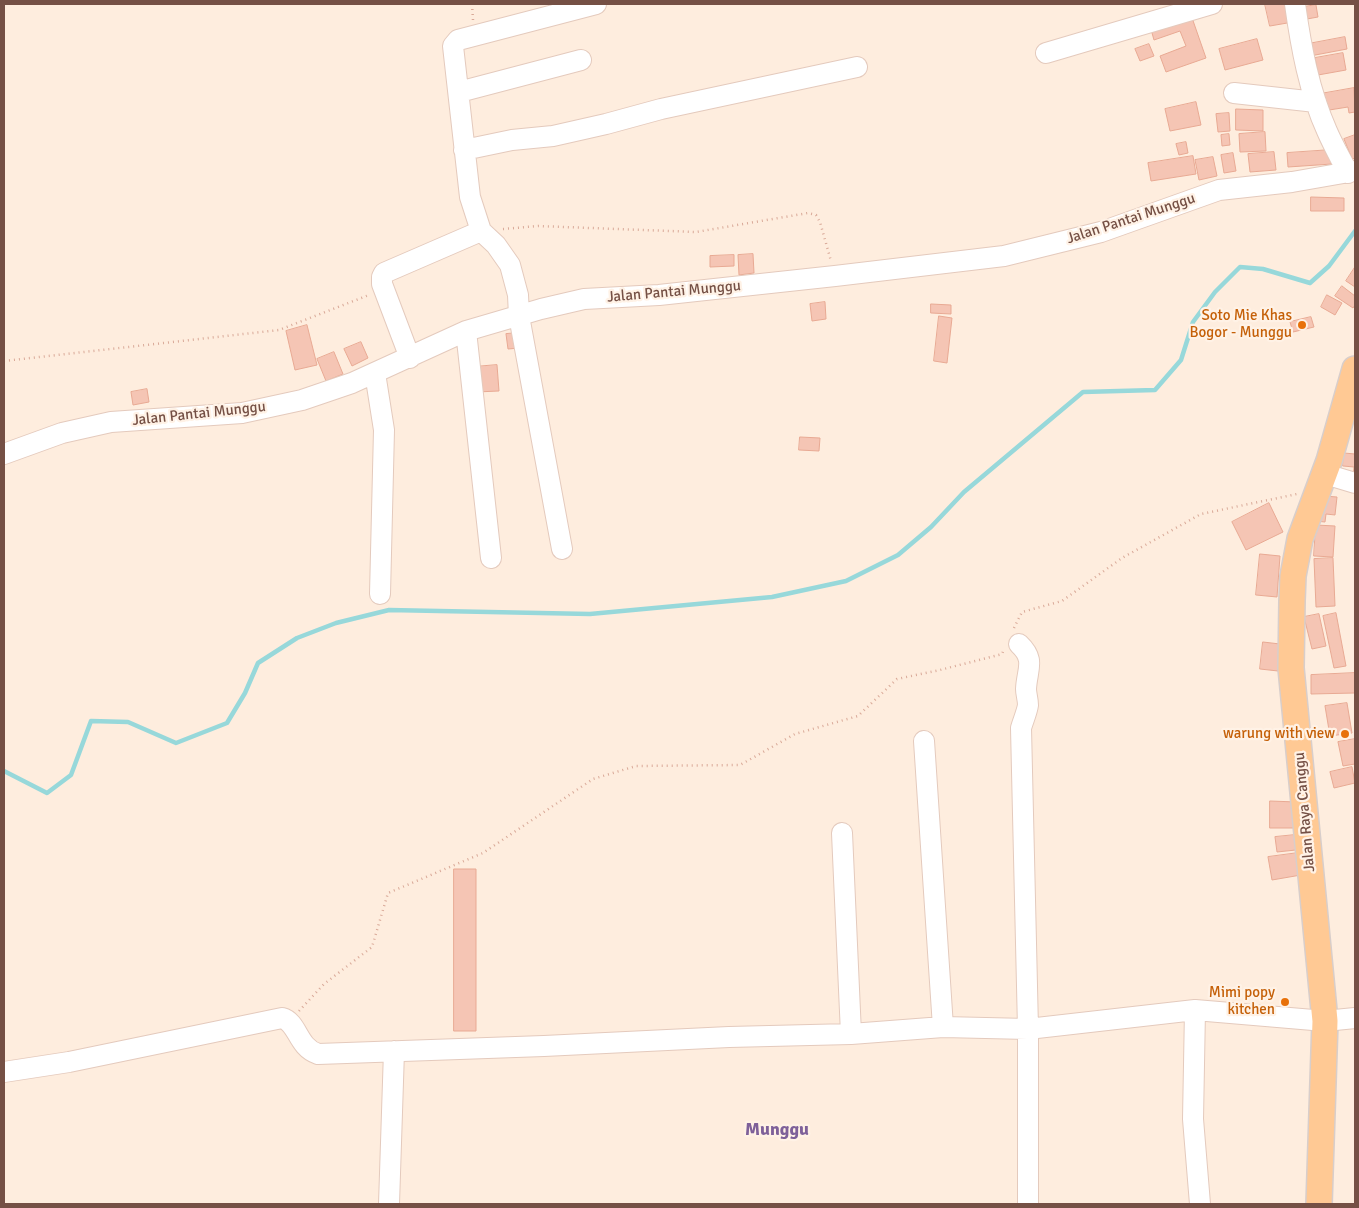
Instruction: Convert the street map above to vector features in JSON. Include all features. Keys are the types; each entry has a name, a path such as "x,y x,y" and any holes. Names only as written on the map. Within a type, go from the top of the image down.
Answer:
{"main road":[{"name":"Jalan Raya Canggu","path":"1319,1204 1325,1021 1291,668 1293,576 1300,538 1321,481 1355,370"}],"street":[{"path":"562,549 519,316 518,295 510,266 496,246 481,230 470,197 453,54 454,46 458,40 596,4"},
{"path":"1046,53 1212,4"},
{"path":"1295,4 1300,42 1316,102 1327,132 1351,172"},
{"path":"459,92 581,60"},
{"path":"464,150 512,140 562,134 661,109 857,67"},
{"path":"1234,93 1316,102"},
{"name":"Jalan Pantai Munggu","path":"4,454 62,433 111,422 242,412 302,400 352,383 466,332 541,309 584,299 659,295 1004,256 1101,232 1219,190 1292,182 1351,172"},
{"path":"410,358 384,289 382,277 384,274 481,230"},
{"path":"466,332 491,558"},
{"path":"375,373 384,430 380,594"},
{"path":"1321,481 1355,483"},
{"path":"1013,640 1024,649 1029,658 1030,666 1026,688 1028,707 1021,728 1028,1029 1028,1204"},
{"path":"924,741 943,1027"},
{"path":"842,833 851,1034"},
{"path":"1195,1010 1193,1119 1200,1204"},
{"path":"4,1072 69,1062 260,1021 282,1018 290,1022 307,1049 318,1054 851,1034 943,1027 1028,1029 1195,1010 1325,1021 1355,1018"},
{"path":"389,1204 394,1051"}],"path":[{"path":"481,230 538,226 696,232 808,213 816,215 820,222 835,276"},
{"path":"4,361 279,330 384,289"},
{"path":"290,1022 324,984 372,947 388,893 482,853 593,779 636,766 740,765 795,734 858,716 897,679 1002,654 1013,640 1022,612 1062,602 1122,558 1201,514 1321,481"}],"building":[{"path":"1265,4 1289,4 1293,22 1270,26"},
{"path":"1316,5 1318,17 1307,19 1304,7"},
{"path":"1190,12 1206,58 1166,72 1160,56 1186,46 1180,31 1154,40 1150,26"},
{"path":"1345,37 1347,49 1310,56 1308,44"},
{"path":"1257,39 1263,60 1225,70 1219,49"},
{"path":"1149,44 1154,56 1140,61 1135,49"},
{"path":"1343,53 1346,70 1318,75 1315,58"},
{"path":"1354,88 1355,112 1349,113 1348,107 1323,111 1320,94"},
{"path":"1196,102 1201,125 1170,131 1165,109"},
{"path":"1236,109 1263,110 1263,131 1236,130"},
{"path":"1229,113 1230,131 1218,132 1216,114"},
{"path":"1265,132 1266,151 1240,152 1239,134"},
{"path":"1229,134 1230,145 1222,146 1221,135"},
{"path":"1355,135 1355,158 1352,159 1344,139"},
{"path":"1186,142 1188,153 1179,155 1176,144"},
{"path":"1331,150 1332,164 1288,167 1287,153"},
{"path":"1274,152 1276,170 1250,172 1248,154"},
{"path":"1233,153 1236,171 1224,173 1221,155"},
{"path":"1193,156 1196,174 1151,181 1148,163"},
{"path":"1213,157 1217,176 1199,180 1195,160"},
{"path":"1311,197 1344,198 1344,211 1311,211"},
{"path":"753,254 754,273 739,275 738,255"},
{"path":"734,255 734,266 710,267 710,256"},
{"path":"1355,267 1355,287 1346,281"},
{"path":"1342,286 1355,296 1353,308 1335,296"},
{"path":"1327,295 1342,303 1335,315 1321,307"},
{"path":"825,302 826,319 812,321 810,304"},
{"path":"931,304 951,305 951,314 931,313"},
{"path":"939,316 952,318 947,363 934,361"},
{"name":"Soto Mie Khas Bogor - Munggu","path":"1311,317 1314,327 1293,332 1290,322"},
{"path":"307,325 317,365 295,370 286,331"},
{"path":"518,333 520,348 508,349 506,334"},
{"path":"361,342 368,358 352,366 344,349"},
{"path":"334,352 343,374 326,381 317,359"},
{"path":"497,365 499,391 476,392 474,367"},
{"path":"147,389 149,402 133,405 131,392"},
{"path":"800,437 820,438 819,451 799,450"},
{"path":"1344,453 1355,454 1355,481 1353,481 1354,467 1343,466"},
{"path":"1324,496 1337,497 1335,515 1326,514 1325,522 1315,521"},
{"path":"1269,503 1283,532 1246,550 1232,522"},
{"path":"1316,525 1335,526 1333,557 1314,556"},
{"path":"1260,554 1280,556 1277,597 1256,595"},
{"path":"1333,558 1335,606 1316,607 1314,559"},
{"path":"1336,613 1346,666 1334,668 1323,616"},
{"path":"1319,614 1326,646 1312,649 1304,617"},
{"path":"1263,642 1280,644 1278,671 1260,669"},
{"path":"1355,673 1355,693 1311,694 1311,675"},
{"path":"1347,703 1352,733 1330,736 1325,706"},
{"path":"1355,739 1355,764 1343,766 1338,742"},
{"path":"1352,767 1355,783 1334,788 1330,772"},
{"path":"1270,801 1297,802 1297,828 1270,828"},
{"path":"1295,835 1296,850 1277,852 1275,837"},
{"path":"1298,853 1301,875 1272,880 1268,857"},
{"path":"454,869 476,869 476,1031 454,1031"}],"waterway":[{"path":"4,771 47,793 71,775 91,721 128,722 176,743 227,723 245,693 258,663 297,638 336,623 389,610 590,614 772,597 846,581 898,555 931,527 964,492 1083,392 1155,390 1181,360 1193,322 1215,292 1240,267 1263,269 1310,283 1329,266 1355,231"}],"place":[{"name":"Soto Mie Khas Bogor - Munggu","path":"1302,325"},
{"name":"warung with view","path":"1345,734"},
{"name":"Mimi popy kitchen","path":"1285,1002"}],"district":[{"name":"Munggu","path":"777,1130"}]}
